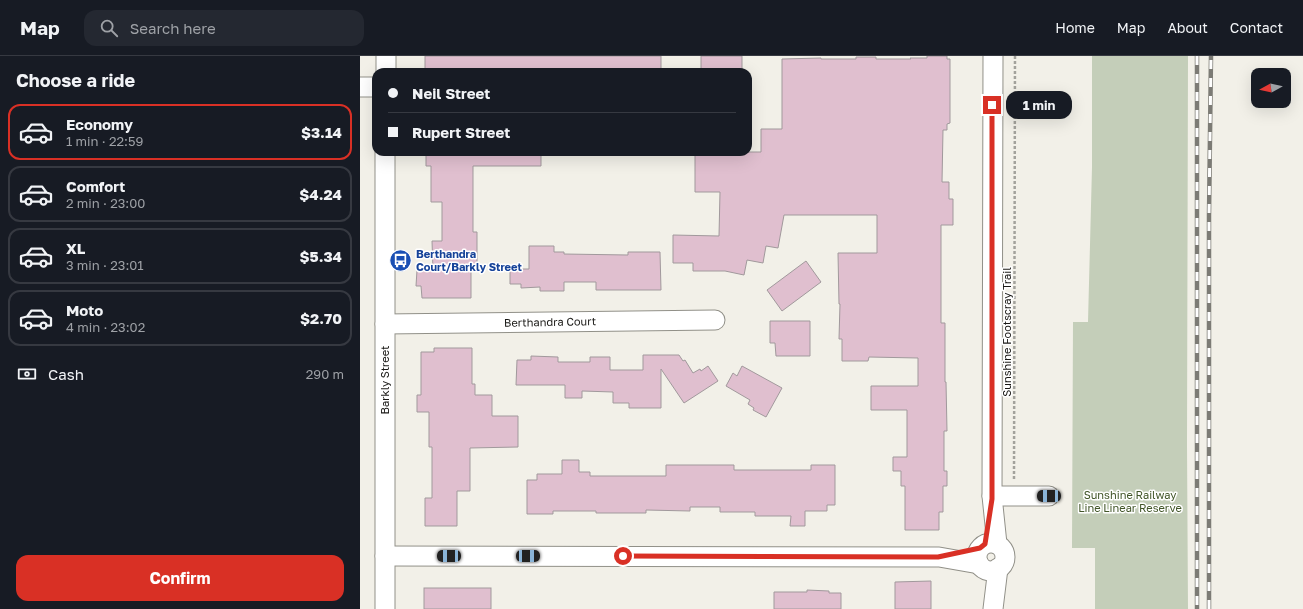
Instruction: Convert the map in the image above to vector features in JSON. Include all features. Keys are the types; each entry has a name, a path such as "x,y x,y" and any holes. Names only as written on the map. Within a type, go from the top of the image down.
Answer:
{"street":[{"path":"386,56 386,68"},
{"path":"992,56 992,498 987,556 992,609"},
{"path":"360,87 372,87"},
{"name":"Barkly Street","path":"385,609 386,156"},
{"name":"Berthandra Court","path":"385,324 715,320"},
{"path":"992,498 1014,496 1049,496"},
{"path":"385,556 987,556"}],"path":[{"name":"Sunshine Footscray Trail","path":"1014,496 1015,56"}],"green space":[{"name":"Sunshine Railway Line Linear Reserve","path":"1092,56 1188,56 1188,609 1095,609 1095,548 1072,548 1073,322 1088,322 1092,167"}],"building":[{"path":"425,56 661,56 661,68 425,68"},
{"path":"701,56 742,56 742,68 701,68"},
{"path":"927,56 947,56 947,59 950,59 950,123 947,124 947,130 943,130 942,182 949,182 949,199 953,199 953,225 941,225 941,323 945,323 947,431 944,431 944,471 947,471 947,486 943,486 943,512 939,512 939,530 905,530 905,486 901,486 901,471 893,471 893,457 907,457 907,410 871,410 871,386 918,386 918,358 869,357 868,361 842,361 842,339 839,339 840,304 838,253 877,253 877,215 784,215 778,248 766,246 763,263 747,260 744,275 725,271 693,271 693,263 673,263 673,235 719,236 720,192 695,192 695,156 752,156 752,152 761,152 761,129 782,129 782,59 856,59 856,57 876,57 876,59 927,58"},
{"path":"426,156 541,156 541,166 473,166 473,232 477,232 477,265 471,265 471,298 422,298 421,286 416,286 417,270 433,270 432,241 442,241 442,202 431,202 431,166 426,166"},
{"path":"529,246 554,246 554,252 564,252 564,254 628,255 628,252 660,252 661,290 596,290 596,282 564,282 564,291 540,291 540,287 521,288 521,284 510,284 510,269 529,269"},
{"path":"806,261 821,282 782,311 767,290"},
{"path":"770,321 810,321 810,356 776,356 775,343 770,343"},
{"path":"434,348 472,348 472,384 475,384 475,395 492,395 492,416 518,416 518,447 470,448 470,491 457,491 457,526 425,526 425,498 432,498 432,447 429,447 429,412 417,412 417,395 421,395 421,352 434,352"},
{"path":"643,355 679,355 683,361 685,360 693,373 700,369 701,371 708,366 718,381 684,403 661,369 661,408 629,408 629,403 613,403 613,392 582,391 582,398 565,398 565,385 516,385 517,360 531,360 531,356 558,357 558,362 590,362 590,357 610,357 610,370 643,370"},
{"path":"742,366 782,388 766,417 753,410 754,408 748,404 750,400 726,386 733,373 737,376"},
{"path":"562,460 579,460 579,472 590,472 590,476 666,476 666,465 734,465 734,470 811,470 811,465 835,465 835,505 827,505 827,511 805,511 805,526 790,526 791,516 755,516 755,512 720,512 720,507 690,507 690,511 646,510 646,513 553,511 553,514 527,514 527,480 537,480 537,474 562,474"},
{"path":"931,581 931,609 895,609 895,582"},
{"path":"424,588 491,588 491,609 424,609"},
{"path":"807,590 841,593 841,609 774,609 774,592 807,592"}],"railway":[{"path":"1197,56 1197,609"},
{"path":"1209,609 1209,216 1211,56"}],"place":[{"name":"Berthandra Court/Barkly Street","path":"400,260"}],"route":[{"path":"623,556 938,557 980,548 985,544 992,499 992,105"}]}
